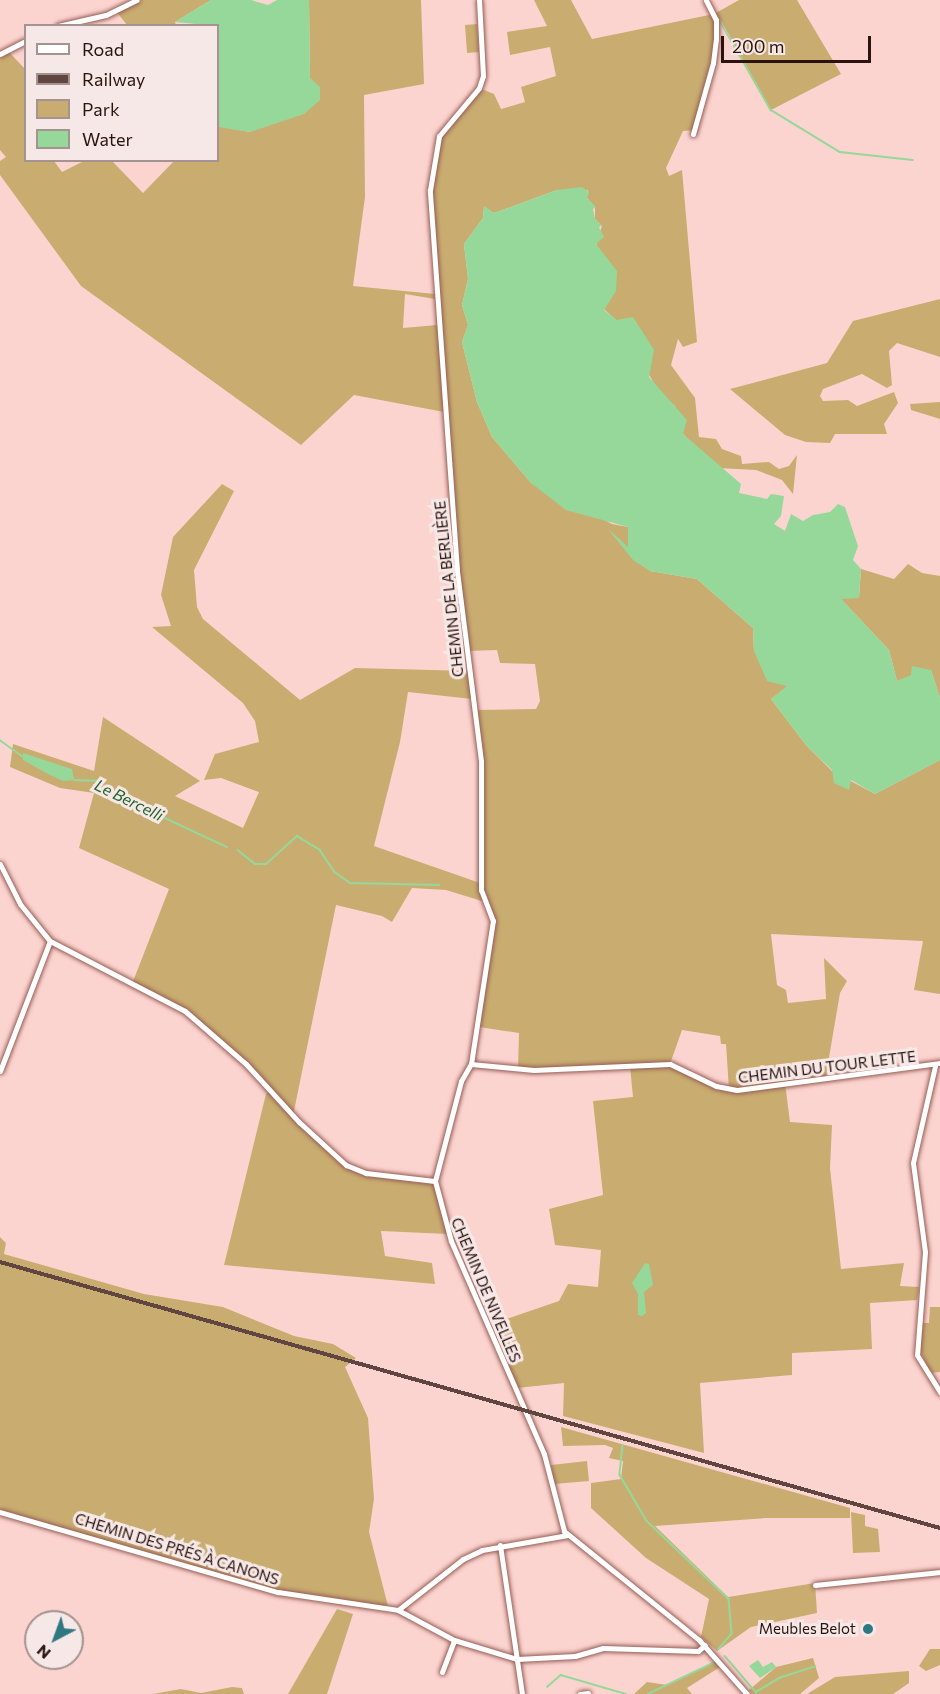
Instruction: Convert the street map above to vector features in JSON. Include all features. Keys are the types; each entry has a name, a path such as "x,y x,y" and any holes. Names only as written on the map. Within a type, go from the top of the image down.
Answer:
{"street":[{"path":"68,24 92,19 137,0"},
{"path":"693,134 713,63 716,39 716,20 706,0"},
{"name":"CHEMIN DE LA BERLIÈRE","path":"435,1181 461,1081 471,1064 493,921 481,890 481,761 456,564 430,190 439,136 479,88 483,76 480,1"},
{"path":"0,54 24,42"},
{"path":"0,864 20,904 50,941 185,1011 246,1064 309,1132 346,1165 366,1173 435,1181"},
{"path":"0,1071 50,941"},
{"name":"CHEMIN DU TOUR LETTE","path":"471,1064 534,1070 670,1064 729,1090 938,1065"},
{"path":"938,1065 913,1163 925,1251 916,1349 923,1370 940,1392"},
{"name":"CHEMIN DE NIVELLES","path":"435,1181 451,1241 544,1454 554,1504 568,1535 705,1645 747,1694"},
{"name":"CHEMIN DES PRÉS À CANONS","path":"0,1512 278,1592 398,1610 454,1640 517,1659 575,1656 603,1648 698,1651 705,1645"},
{"path":"398,1610 463,1559 500,1545 568,1535"},
{"path":"500,1545 522,1694"},
{"path":"815,1585 940,1572"},
{"path":"442,1671 454,1640"},
{"path":"580,1694 588,1693"}],"green space":[{"path":"137,0 211,0 175,22 176,24 126,24 116,11"},
{"path":"309,0 421,0 424,84 364,95 365,197 353,286 435,294 430,190 436,143 479,88 494,94 501,109 525,102 521,87 556,76 550,47 510,55 507,32 547,26 534,0 571,0 592,39 714,14 739,0 797,0 841,74 771,110 720,19 716,20 713,63 694,130 683,131 666,168 669,176 682,170 697,342 683,347 678,339 671,365 695,398 699,437 716,439 722,449 741,456 742,464 769,462 779,469 789,466 797,455 793,494 782,480 756,470 718,468 683,434 675,406 661,395 617,321 604,309 610,296 596,242 602,226 595,219 595,207 587,198 588,190 557,190 494,213 484,207 483,218 464,244 468,279 462,305 468,325 462,342 477,402 492,437 531,483 612,524 628,527 628,548 609,530 650,571 697,579 753,628 754,651 788,686 771,699 806,745 832,771 875,794 940,760 940,994 914,990 923,941 771,934 777,985 786,990 788,1003 826,999 824,958 847,981 840,993 825,1081 785,1083 790,1122 832,1125 830,1168 841,1269 904,1263 900,1286 919,1287 917,1300 870,1303 872,1349 792,1353 792,1375 700,1383 704,1453 563,1416 564,1383 517,1388 486,1326 559,1301 568,1284 598,1287 601,1250 555,1245 549,1209 603,1195 593,1101 633,1097 630,1066 518,1069 519,1033 479,1027 493,927 485,902 446,890 412,888 392,922 382,916 336,905 293,1116 353,1169 435,1181 448,1234 381,1231 385,1256 432,1263 435,1284 224,1265 266,1094 270,1090 199,1021 132,984 169,889 79,848 94,793 60,788 10,767 13,744 94,771 103,717 200,781 175,796 243,828 259,792 221,778 204,780 215,754 259,742 255,721 243,703 152,627 171,626 161,595 173,537 222,484 234,491 194,570 197,607 203,619 300,700 355,668 470,671 472,699 408,692 400,742 374,846 480,883 481,761 474,710 536,709 540,701 535,664 500,663 497,650 468,651 457,570 444,412 354,395 301,445 81,286 0,175 0,161 6,157 0,150 0,54 7,50 24,68 24,162 55,162 62,172 82,162 113,162 143,193 173,162 219,162 219,126 250,132 310,78","holes":["405,294 435,299 437,325 403,328","682,1030 720,1036 721,1044 726,1044 729,1090 670,1064"]},
{"path":"477,24 479,52 467,53 465,25"},
{"path":"940,299 940,357 897,343 889,351 892,385 887,388 862,374 823,389 820,396 823,401 848,400 857,406 894,392 898,403 884,424 887,434 835,434 830,443 806,442 785,435 730,389 827,363 853,321"},
{"path":"940,402 940,419 911,410 910,404"},
{"path":"908,564 922,573 940,576 940,698 931,670 897,681 889,650 840,598 859,598 861,569 894,579"},
{"path":"0,1237 6,1243 4,1254 144,1294 223,1307 294,1336 333,1344 356,1358 345,1367 368,1418 374,1499 369,1532 389,1610 278,1590 0,1510"},
{"path":"930,1307 940,1307 940,1372 930,1373 920,1350 921,1323 929,1323"},
{"path":"561,1427 850,1508 850,1518 766,1518 655,1526 728,1597 815,1583 817,1613 751,1627 717,1651 701,1637 709,1599 646,1558 591,1508 591,1483 621,1479 623,1461 609,1458 613,1448 605,1445 563,1446"},
{"path":"587,1461 589,1481 554,1484 551,1465"},
{"path":"851,1512 865,1515 865,1526 878,1529 880,1552 853,1553"},
{"path":"337,1609 353,1614 327,1694 288,1694"},
{"path":"930,1649 940,1649 940,1665 926,1671 919,1666"},
{"path":"813,1658 819,1678 800,1694 752,1694 749,1690 776,1667"},
{"path":"716,1662 720,1667 687,1688 692,1694 634,1694 647,1682 667,1685"},
{"path":"909,1671 909,1683 893,1694 807,1694 835,1677"},
{"path":"232,1687 242,1688 244,1694 153,1694 181,1689 201,1693"}],"water":[{"path":"211,0 251,0 268,5 277,0 309,0 310,78 320,87 320,100 304,114 250,132 219,127 219,24 175,22"},
{"path":"582,187 589,192 587,198 596,207 593,209 595,219 602,226 599,227 604,237 596,244 617,271 616,291 604,310 617,320 633,317 654,350 649,377 687,420 683,434 741,484 739,493 767,499 771,494 784,496 781,516 774,524 785,531 791,514 803,521 813,515 830,512 838,504 845,507 858,546 853,560 861,569 859,598 841,599 889,650 897,681 911,675 912,666 931,670 940,698 940,760 875,794 851,780 849,790 834,783 832,770 806,745 771,699 787,686 767,681 754,651 753,628 697,579 650,571 633,560 608,529 628,547 628,527 566,510 531,483 492,437 477,402 462,342 468,325 462,305 468,279 464,244 483,218 484,206 494,213 557,190"},
{"path":"23,753 72,769 74,780 63,781 50,775 23,760"},
{"path":"645,1263 649,1264 653,1285 644,1292 646,1313 642,1316 638,1315 638,1294 632,1283"},
{"path":"758,1660 763,1667 772,1662 776,1667 760,1678 749,1666"}],"waterway":[{"path":"719,19 771,110 840,152 913,160"},
{"name":"Le Bercelli","path":"0,740 23,757"},
{"name":"Le Bercelli","path":"74,780 97,781 101,788 227,847"},
{"path":"238,850 255,864 266,864 297,836 320,850 335,872 350,883 439,885"},
{"path":"623,1445 620,1475 647,1521 729,1599 732,1634 719,1649"},
{"path":"725,1656 756,1692 779,1678 815,1666"},
{"path":"648,1694 715,1662"},
{"path":"547,1687 561,1675 626,1694"}],"railway":[{"path":"0,1262 940,1528"}],"place":[{"name":"Meubles Belot","path":"868,1629"}]}
